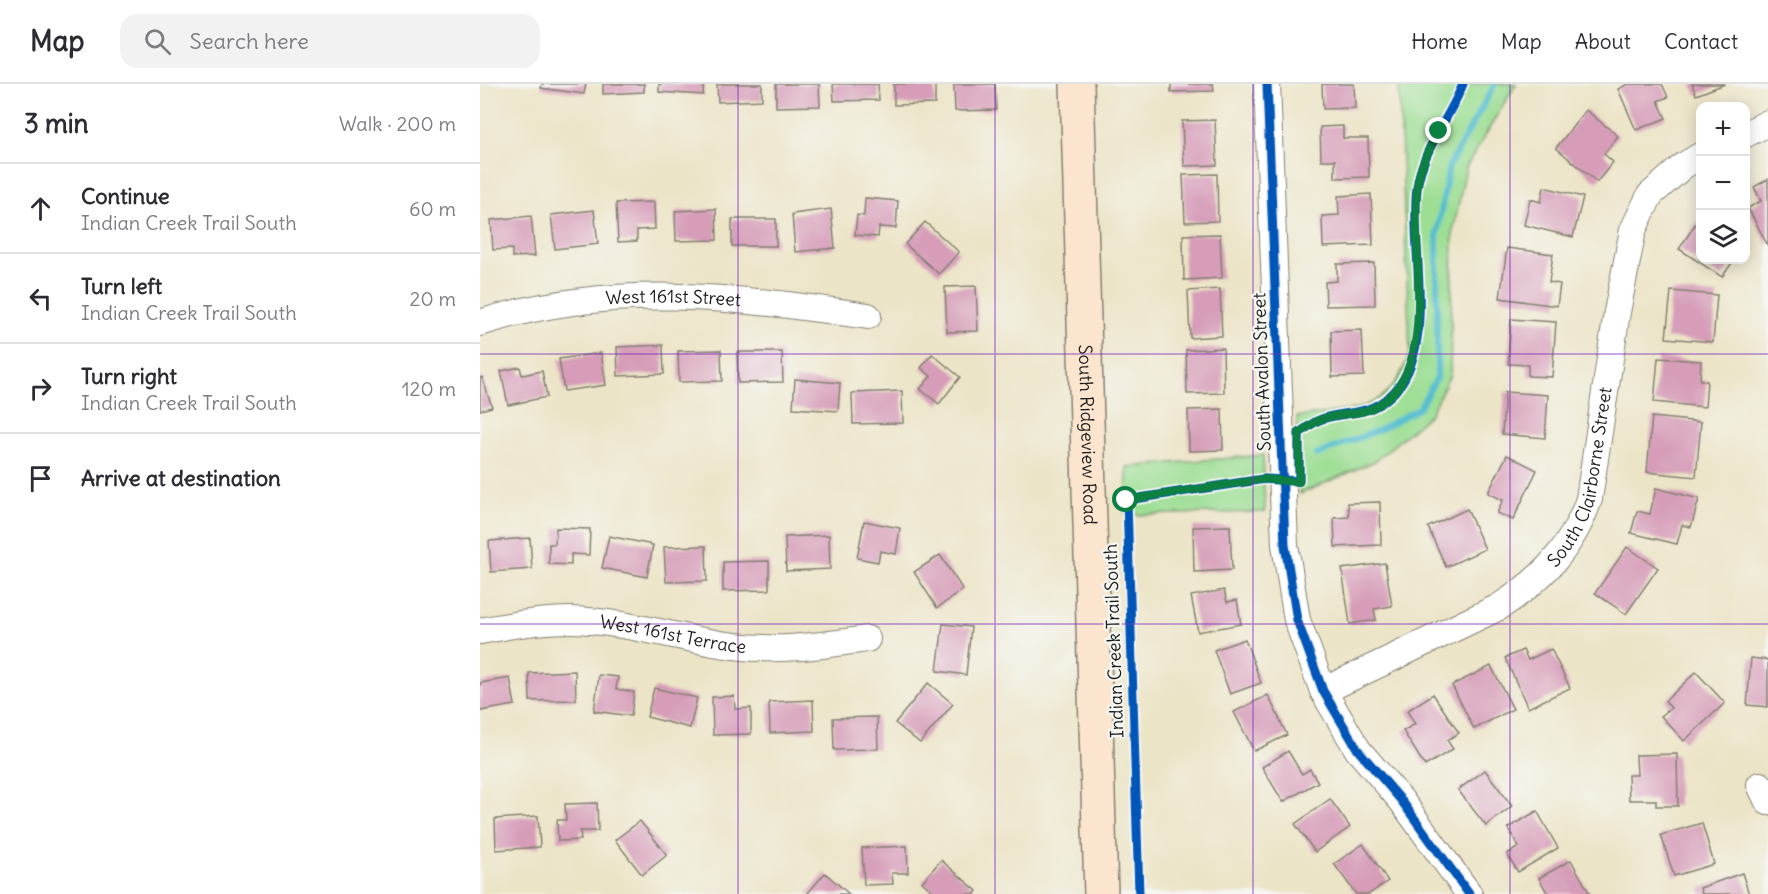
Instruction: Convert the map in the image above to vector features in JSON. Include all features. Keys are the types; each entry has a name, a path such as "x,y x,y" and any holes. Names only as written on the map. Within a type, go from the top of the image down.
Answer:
{"main road":[{"name":"South Ridgeview Road","path":"1077,84 1101,894"}],"street":[{"name":"South Avalon Street","path":"1267,84 1287,564 1303,642 1323,691 1358,750 1401,800 1457,890"},
{"path":"1750,132 1768,123"},
{"name":"South Clairborne Street","path":"1323,691 1498,607 1532,584 1564,550 1581,525 1590,499 1617,312 1633,230 1650,195 1683,166 1696,159"},
{"name":"West 161st Street","path":"480,323 543,308 602,299 661,296 721,297 868,316"},
{"name":"West 161st Terrace","path":"480,631 527,622 570,620 631,627 735,646 809,647 867,639"}],"green space":[{"path":"1399,84 1516,84 1466,167 1453,232 1450,375 1430,414 1375,461 1300,494 1297,417 1352,410 1380,398 1392,388 1402,373 1410,352"},
{"path":"1263,455 1265,512 1126,515 1127,467"}],"building":[{"path":"542,84 586,84 584,94 541,88"},
{"path":"603,84 644,84 644,92 603,94"},
{"path":"659,84 704,84 703,95 659,92"},
{"path":"717,84 762,84 762,100 718,102"},
{"path":"776,84 819,84 820,106 776,107"},
{"path":"833,84 878,84 879,100 834,101"},
{"path":"894,84 935,84 935,104 894,105"},
{"path":"954,84 995,84 996,110 955,111"},
{"path":"1171,84 1213,84 1214,91 1171,92"},
{"path":"1322,84 1354,84 1355,108 1323,109"},
{"path":"1628,84 1662,84 1668,97 1658,101 1666,118 1636,130 1618,89"},
{"path":"1692,84 1725,84 1696,95"},
{"path":"1586,110 1618,136 1604,154 1613,162 1597,182 1556,148"},
{"path":"1215,120 1217,165 1184,166 1182,121"},
{"path":"1343,126 1343,138 1368,138 1369,177 1335,178 1335,160 1321,160 1320,127"},
{"path":"1217,174 1218,221 1185,222 1183,175"},
{"path":"1768,179 1768,246 1750,212 1750,207 1761,201 1754,187"},
{"path":"1544,187 1583,197 1573,237 1524,225 1530,199 1541,202"},
{"path":"1371,194 1373,245 1323,247 1322,216 1339,215 1338,196"},
{"path":"865,198 898,201 896,228 879,227 878,237 855,235 857,215 864,216"},
{"path":"654,202 655,229 637,230 637,241 618,242 616,203"},
{"path":"716,209 717,240 676,241 675,211"},
{"path":"831,209 835,248 795,252 792,214"},
{"path":"594,210 598,244 555,249 551,215"},
{"path":"531,216 535,256 512,257 512,249 493,250 491,220"},
{"path":"732,219 776,219 776,246 732,246"},
{"path":"925,222 959,252 939,274 905,244"},
{"path":"1696,223 1696,260 1679,249"},
{"path":"1220,234 1222,278 1184,280 1183,235"},
{"path":"1507,248 1553,254 1549,282 1560,284 1557,306 1500,298"},
{"path":"1374,263 1375,305 1326,306 1325,282 1337,281 1337,264"},
{"path":"1702,264 1731,264 1722,277"},
{"path":"976,286 978,331 947,332 945,287"},
{"path":"1220,289 1222,336 1190,338 1188,291"},
{"path":"1671,291 1717,295 1713,342 1666,338"},
{"path":"1511,319 1556,322 1552,377 1528,376 1528,365 1508,364"},
{"path":"1362,330 1364,376 1332,377 1331,331"},
{"path":"663,345 664,374 618,376 617,347"},
{"path":"1223,348 1224,393 1187,394 1186,350"},
{"path":"721,350 722,381 679,382 678,351"},
{"path":"737,352 782,352 783,382 738,383"},
{"path":"601,353 606,385 564,391 559,359"},
{"path":"932,354 960,377 939,404 920,389 931,376 921,368"},
{"path":"1658,358 1701,361 1700,380 1707,381 1705,407 1654,402"},
{"path":"520,367 522,375 542,371 547,397 508,405 501,371"},
{"path":"482,377 492,407 480,410 480,378"},
{"path":"795,379 840,383 838,411 793,408"},
{"path":"902,391 903,423 853,424 852,393"},
{"path":"1505,392 1548,395 1545,438 1502,434"},
{"path":"1222,409 1223,450 1189,451 1188,410"},
{"path":"1652,417 1701,422 1696,477 1647,472"},
{"path":"1507,455 1537,470 1513,520 1497,513 1503,500 1488,493"},
{"path":"1656,488 1699,499 1691,527 1682,525 1677,544 1631,533 1637,511 1650,514"},
{"path":"1380,502 1381,545 1335,547 1334,518 1349,517 1348,503"},
{"path":"1467,509 1485,549 1446,567 1428,527"},
{"path":"864,521 900,528 896,554 880,551 878,562 857,558"},
{"path":"1230,526 1232,570 1194,572 1193,527"},
{"path":"556,528 590,529 589,555 571,554 571,565 549,564 549,544 555,544"},
{"path":"829,535 830,569 786,571 785,537"},
{"path":"609,536 653,545 647,577 602,568"},
{"path":"530,538 532,569 491,572 489,541"},
{"path":"706,546 707,581 666,582 664,547"},
{"path":"1627,547 1658,568 1626,614 1595,593"},
{"path":"940,555 963,590 937,608 914,572"},
{"path":"769,561 769,590 723,591 723,562"},
{"path":"1385,563 1392,606 1374,609 1376,620 1350,624 1342,569"},
{"path":"1224,590 1227,602 1237,600 1241,624 1198,632 1191,596"},
{"path":"943,624 971,627 966,675 937,671"},
{"path":"1245,639 1261,683 1230,694 1214,650"},
{"path":"1551,649 1570,688 1528,708 1505,658 1523,650 1528,660"},
{"path":"1751,658 1768,660 1768,707 1747,705"},
{"path":"1491,666 1513,709 1474,729 1452,685"},
{"path":"575,671 576,700 530,701 529,673"},
{"path":"1696,672 1725,703 1684,741 1661,716 1671,708 1665,701"},
{"path":"599,675 618,677 616,689 634,692 631,716 594,711"},
{"path":"510,678 515,705 480,711 480,683"},
{"path":"928,683 953,704 920,743 895,723"},
{"path":"654,688 697,698 690,728 647,717"},
{"path":"1433,694 1459,733 1447,740 1453,749 1425,766 1403,731 1415,724 1407,711"},
{"path":"1268,695 1287,735 1254,751 1234,712"},
{"path":"734,696 735,709 751,708 751,734 713,735 712,697"},
{"path":"813,700 814,731 770,733 769,702"},
{"path":"877,717 878,749 834,750 833,718"},
{"path":"1288,751 1302,774 1310,769 1318,782 1283,802 1262,767"},
{"path":"1677,754 1678,806 1656,806 1656,800 1629,800 1628,775 1637,775 1636,755"},
{"path":"1485,770 1512,806 1486,826 1458,790"},
{"path":"1330,799 1350,827 1315,852 1295,824"},
{"path":"597,803 598,831 580,831 581,840 558,841 557,820 566,820 565,804"},
{"path":"1537,811 1558,848 1518,872 1507,854 1519,847 1508,828"},
{"path":"538,816 540,847 496,850 495,819"},
{"path":"640,821 667,855 642,875 615,840"},
{"path":"1702,823 1714,864 1674,876 1661,835"},
{"path":"1363,844 1388,881 1369,894 1356,894 1334,864"},
{"path":"907,846 908,873 892,873 893,884 864,885 862,848"},
{"path":"941,860 977,891 975,894 936,894 922,882"},
{"path":"1571,860 1590,894 1548,894 1539,878"},
{"path":"825,873 849,894 807,894"},
{"path":"1742,873 1749,894 1702,894 1700,888"}],"waterway":[{"path":"1316,455 1381,429 1419,408 1437,377 1437,234 1449,166 1495,84"}],"cycle path":[{"path":"1267,84 1285,545 1297,620 1323,691 1358,750 1401,800 1469,894"},
{"name":"Indian Creek Trail South","path":"1139,894 1127,500 1264,479 1299,481 1299,433 1319,420 1365,410 1390,396 1405,377 1414,353 1418,327 1416,212 1420,174 1430,148 1463,84"}],"route":[{"path":"1126,500 1264,479 1299,482 1299,433 1321,419 1370,411 1392,395 1407,373 1415,353 1418,327 1417,188 1426,155 1439,131"}]}
